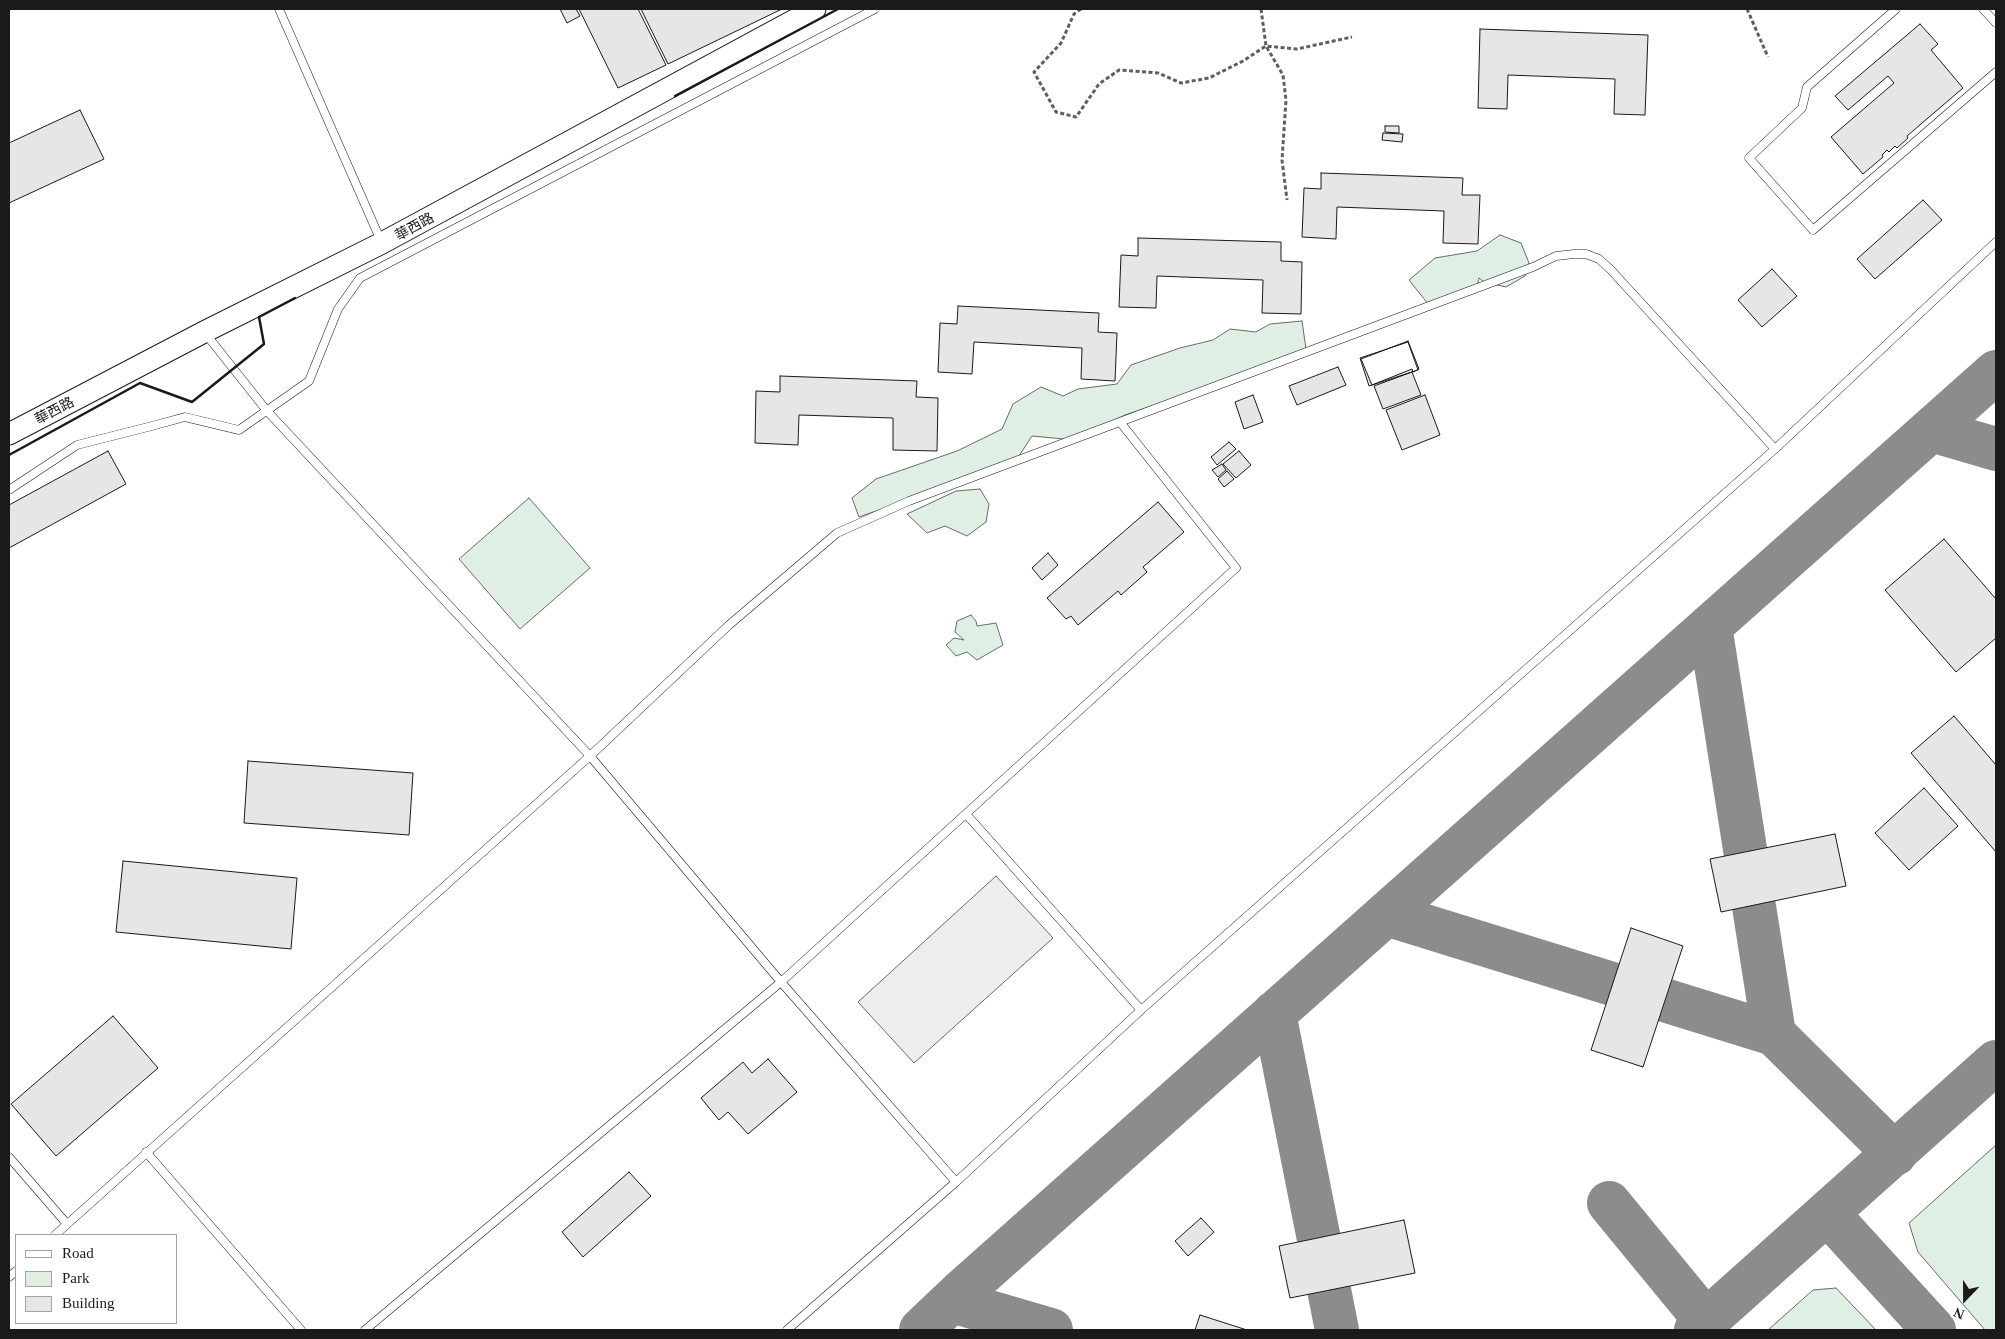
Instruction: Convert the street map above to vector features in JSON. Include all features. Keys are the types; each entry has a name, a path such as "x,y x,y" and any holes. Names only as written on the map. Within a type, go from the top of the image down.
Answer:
{"street":[{"name":"華西路","path":"9,434 204,332 382,243 815,9"}],"lane":[{"path":"279,9 382,243"},
{"path":"9,490 77,445 185,417 239,430 309,381 338,309 360,278 875,9"},
{"path":"1896,9 1807,87 1802,108 1749,158 1813,230 1996,72"},
{"path":"1983,9 1996,24"},
{"path":"787,1330 956,1182 1142,1010 1775,449 1996,242"},
{"path":"56,1234 590,756 729,625 837,533 909,501 1533,267 1556,256 1574,254 1586,254 1600,259 1775,449"},
{"path":"204,332 267,411 590,756 781,982 956,1182"},
{"path":"365,1330 781,982 1236,568 1120,422"},
{"path":"966,814 1142,1010"},
{"path":"146,1152 302,1330"},
{"path":"9,1157 67,1224"}],"path":[{"path":"1081,9 1074,14 1060,43 1034,72 1056,112 1076,116 1099,84 1119,70 1158,73 1181,83 1209,78 1243,61 1266,46 1297,49 1352,37"},
{"path":"1261,9 1266,46 1283,75 1286,100 1282,160 1287,200"},
{"path":"1747,9 1768,57"}],"green space":[{"path":"1500,235 1521,243 1529,263 1525,276 1506,287 1484,282 1479,278 1477,286 1429,305 1409,280 1435,258 1477,251"},
{"path":"1302,321 1306,349 1220,383 1125,415 1074,440 1032,436 1017,459 978,475 859,517 852,498 876,479 957,451 1002,429 1013,404 1041,387 1063,396 1078,389 1117,384 1131,365 1180,348 1213,340 1230,329 1256,332 1270,324"},
{"path":"980,489 989,504 986,522 967,536 945,526 927,533 907,514 956,491"},
{"path":"529,498 590,568 520,629 459,559"},
{"path":"971,615 976,621 977,626 996,623 1003,645 977,660 967,652 956,656 946,645 954,638 964,640 955,632 957,621"},
{"path":"1996,1145 1996,1330 1985,1330 1918,1252 1909,1223"},
{"path":"1836,1288 1876,1330 1768,1330 1813,1290"}],"shaded area":[{"path":"996,876 1053,938 914,1063 858,1002"}],"building":[{"path":"560,9 576,9 580,16 567,23"},
{"path":"579,9 638,9 666,65 618,88"},
{"path":"641,9 782,9 668,64"},
{"path":"1920,24 1938,44 1931,50 1963,88 1907,136 1908,138 1897,148 1895,146 1889,152 1887,150 1882,155 1883,157 1863,174 1831,137 1894,83 1888,76 1848,110 1835,96"},
{"path":"1480,29 1648,35 1645,115 1614,114 1615,79 1508,75 1507,109 1478,108"},
{"path":"80,110 104,159 9,203 9,143"},
{"path":"1385,126 1399,126 1399,133 1385,132"},
{"path":"1383,133 1403,134 1402,142 1382,140"},
{"path":"1321,173 1463,178 1462,195 1480,195 1478,244 1443,243 1444,211 1337,207 1336,239 1302,237 1304,188 1321,189"},
{"path":"1923,200 1942,220 1875,279 1857,259"},
{"path":"1138,238 1281,242 1281,261 1302,262 1301,314 1262,313 1263,280 1157,276 1156,308 1119,307 1121,255 1138,256"},
{"path":"1772,269 1797,296 1762,327 1738,300"},
{"path":"958,306 1099,313 1098,332 1117,333 1115,381 1081,379 1082,348 974,342 972,374 938,372 940,323 957,324"},
{"path":"1408,341 1419,369 1413,372 1412,369 1372,385 1361,359"},
{"path":"1408,342 1418,370 1369,386 1360,358"},
{"path":"1338,367 1346,385 1297,405 1289,386"},
{"path":"1412,372 1421,395 1383,409 1374,386"},
{"path":"780,376 917,381 916,397 938,398 937,451 893,450 893,418 799,415 798,445 755,443 756,391 780,392"},
{"path":"1253,395 1263,422 1244,429 1235,402"},
{"path":"1425,395 1440,435 1402,450 1386,410"},
{"path":"1229,442 1236,449 1217,465 1211,457"},
{"path":"108,451 126,484 9,548 9,505"},
{"path":"1239,451 1251,465 1236,478 1223,464"},
{"path":"1222,464 1226,470 1218,477 1212,470"},
{"path":"1227,471 1234,479 1224,487 1218,479"},
{"path":"1158,502 1184,532 1143,567 1147,572 1121,595 1118,591 1078,625 1071,616 1066,619 1047,598"},
{"path":"1944,539 1996,599 1996,638 1956,672 1885,590"},
{"path":"1048,553 1058,565 1042,580 1032,568"},
{"path":"1954,716 1996,765 1996,852 1911,753"},
{"path":"248,761 413,773 409,835 244,823"},
{"path":"1924,788 1958,826 1909,870 1875,833"},
{"path":"1835,834 1846,886 1721,912 1710,859"},
{"path":"123,861 297,878 291,949 116,932"},
{"path":"1631,928 1683,946 1643,1067 1591,1050"},
{"path":"113,1016 158,1068 56,1156 11,1104"},
{"path":"768,1059 797,1092 748,1134 728,1112 719,1120 701,1098 743,1062 752,1073"},
{"path":"629,1172 651,1196 583,1257 562,1232"},
{"path":"1201,1218 1214,1232 1188,1256 1175,1241"},
{"path":"1404,1220 1415,1273 1290,1298 1279,1246"},
{"path":"1200,1315 1247,1330 1195,1330"}],"taxiway":[{"path":"921,1330 961,1292 1996,372"},
{"path":"1931,430 1996,449"},
{"path":"1386,914 1774,1034 1710,626"},
{"path":"1274,1013 1337,1330"},
{"path":"1774,1034 1895,1154"},
{"path":"1696,1330 1996,1062"},
{"path":"1609,1203 1706,1321"},
{"path":"1828,1214 1934,1330"},
{"path":"952,1301 1051,1330"}],"wall":[{"path":"675,96 838,9"},
{"path":"9,455 140,383 192,402 264,344 259,317 295,298"}]}
